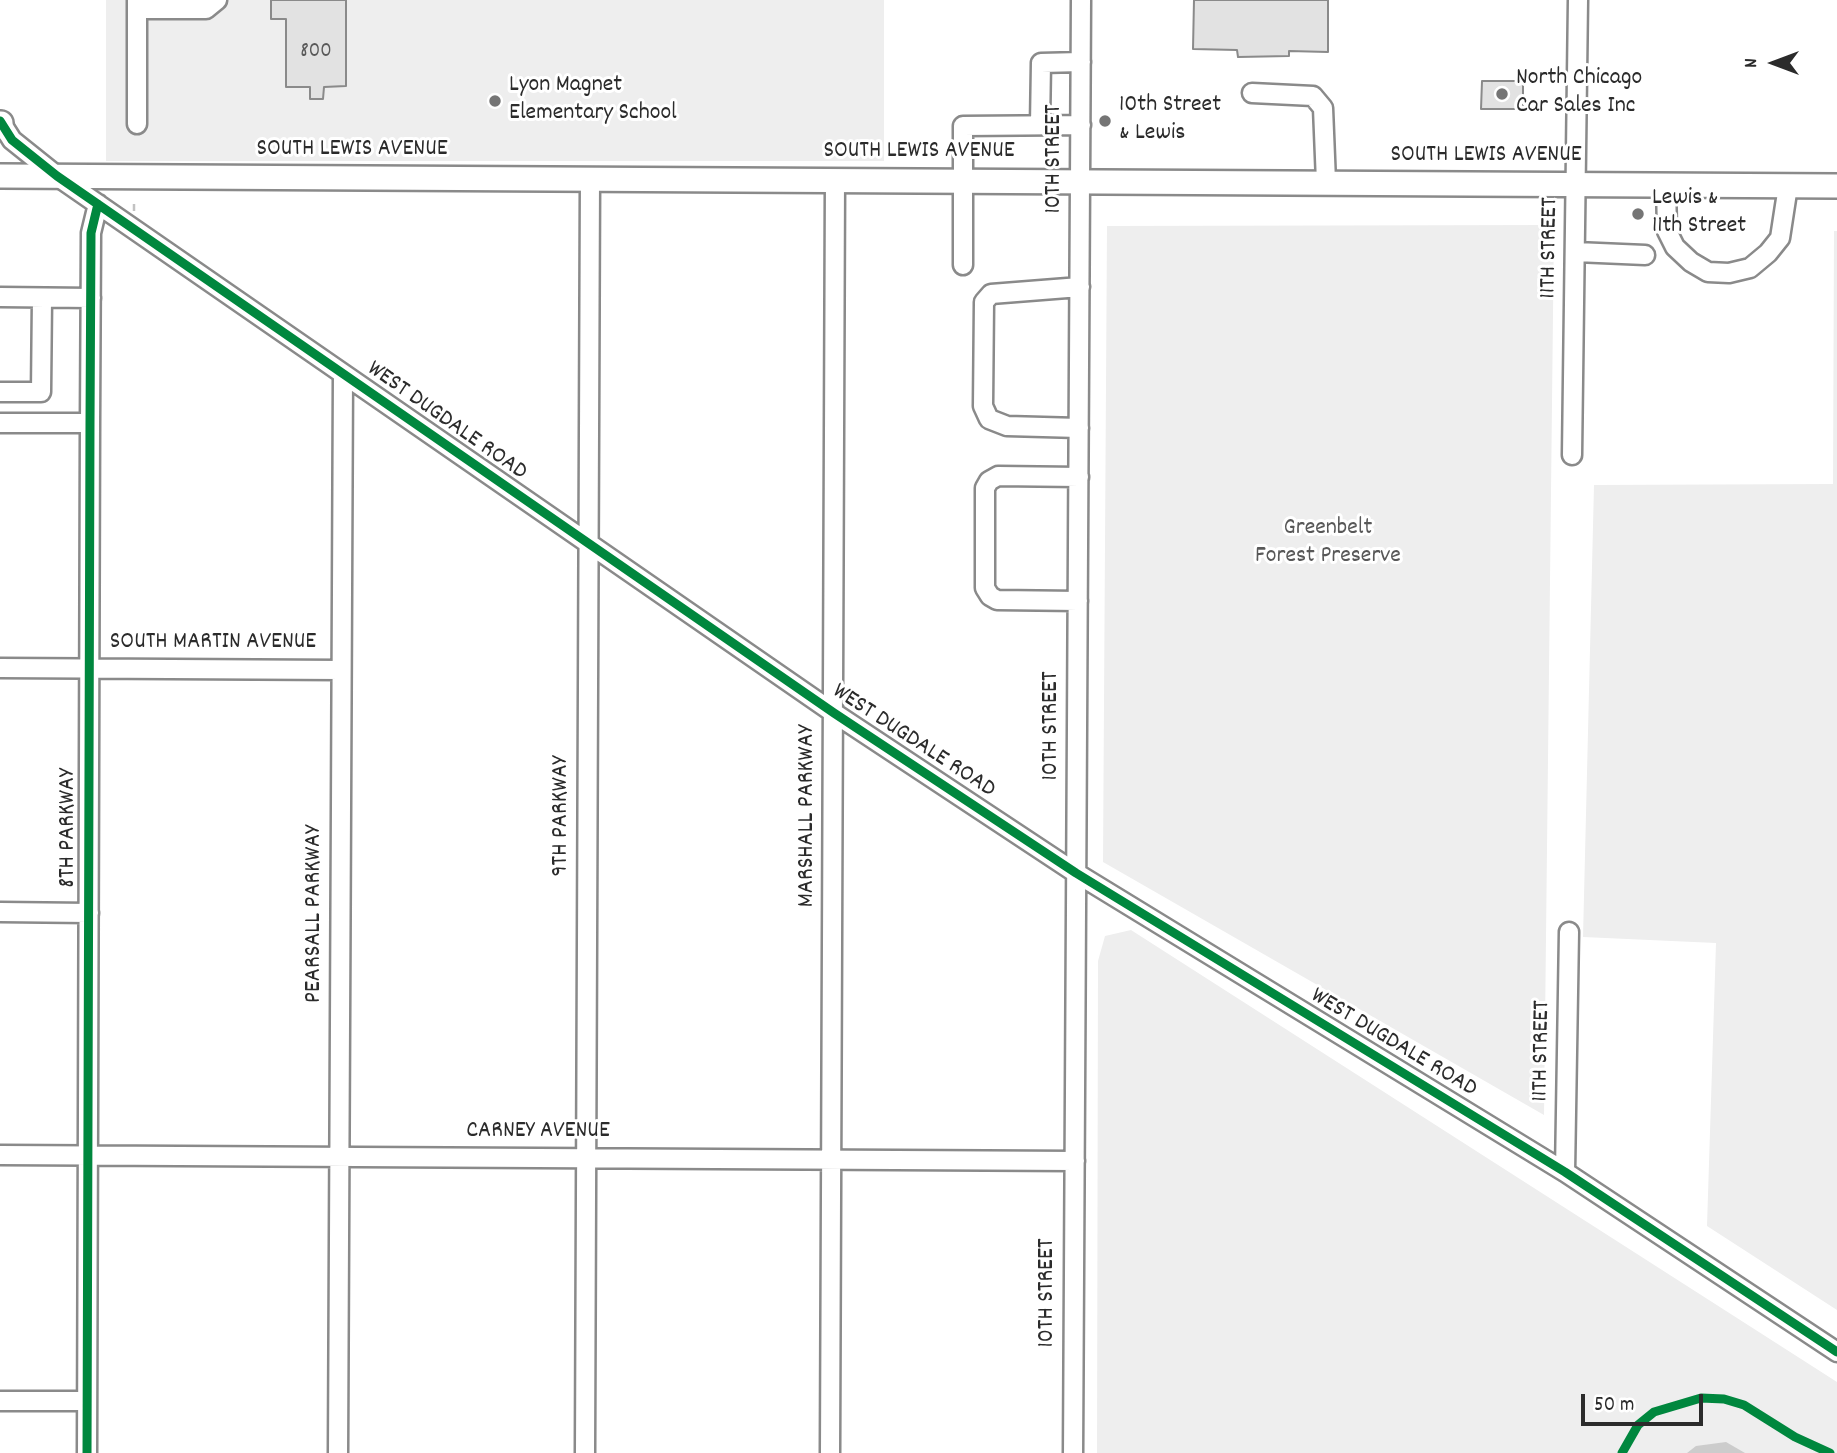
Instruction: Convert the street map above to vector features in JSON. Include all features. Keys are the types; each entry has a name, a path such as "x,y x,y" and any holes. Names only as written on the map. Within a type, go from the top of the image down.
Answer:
{"main road":[{"name":"SOUTH LEWIS AVENUE","path":"0,176 1837,186"}],"street":[{"path":"137,124 137,4 206,9 217,0"},
{"name":"10TH STREET","path":"1073,1453 1081,0"},
{"name":"11TH STREET","path":"1572,455 1578,0"},
{"path":"1040,125 1041,63 1081,62"},
{"path":"1252,93 1313,96 1324,108 1326,182"},
{"name":"WEST DUGDALE ROAD","path":"0,124 12,140 57,176 834,713 1076,873 1565,1172 1837,1352"},
{"path":"963,265 963,126 1081,125"},
{"name":"9TH PARKWAY","path":"585,1453 590,178"},
{"name":"MARSHALL PARKWAY","path":"830,1453 835,179"},
{"path":"1666,185 1667,231 1675,247 1708,272 1729,273 1750,268 1768,253 1780,238 1788,186"},
{"name":"8TH PARKWAY","path":"87,1453 91,233 98,204"},
{"path":"1576,252 1646,255"},
{"path":"1079,428 1007,426 989,419 983,406 983,393 984,302 991,294 1080,287"},
{"path":"0,297 91,298"},
{"path":"0,392 41,392 42,299"},
{"name":"PEARSALL PARKWAY","path":"338,1453 343,374"},
{"path":"0,423 90,423"},
{"path":"1078,601 997,600 990,596 985,588 985,488 998,477 1079,477"},
{"name":"SOUTH MARTIN AVENUE","path":"0,668 341,670"},
{"path":"0,912 89,913"},
{"name":"11TH STREET","path":"1565,1172 1569,932"},
{"name":"CARNEY AVENUE","path":"0,1155 1075,1161"},
{"path":"0,1401 87,1401"}],"shaded area":[{"name":"Lyon Magnet Elementary School","path":"106,0 884,0 884,161 106,161"},
{"name":"Greenbelt Forest Preserve","path":"1554,225 1544,1115 1103,862 1107,226"},
{"path":"1834,231 1837,231 1837,1310 1707,1226 1716,943 1583,937 1594,485 1833,484"},
{"path":"1131,930 1837,1382 1837,1453 1097,1453 1098,961 1105,936"},
{"path":"1726,1442 1745,1453 1687,1453 1696,1446"}],"building":[{"path":"271,0 346,0 346,86 324,87 323,99 310,99 310,87 286,87 286,19 271,19"},
{"path":"1194,0 1328,0 1328,52 1289,51 1289,56 1238,57 1237,50 1193,49"},
{"path":"1482,81 1523,81 1523,109 1481,109"}],"cycle path":[{"path":"0,121 12,140 57,176 834,713 1076,873 1565,1172 1837,1352"},
{"path":"87,1453 91,233 98,204"},
{"path":"1622,1453 1638,1425 1654,1412 1701,1398 1724,1399 1744,1405 1795,1437 1830,1453"}],"place":[{"name":"North Chicago Car Sales Inc","path":"1502,94"},
{"name":"Lyon Magnet Elementary School","path":"495,101"},
{"name":"10th Street & Lewis","path":"1105,121"},
{"name":"Lewis & 11th Street","path":"1638,214"}]}
